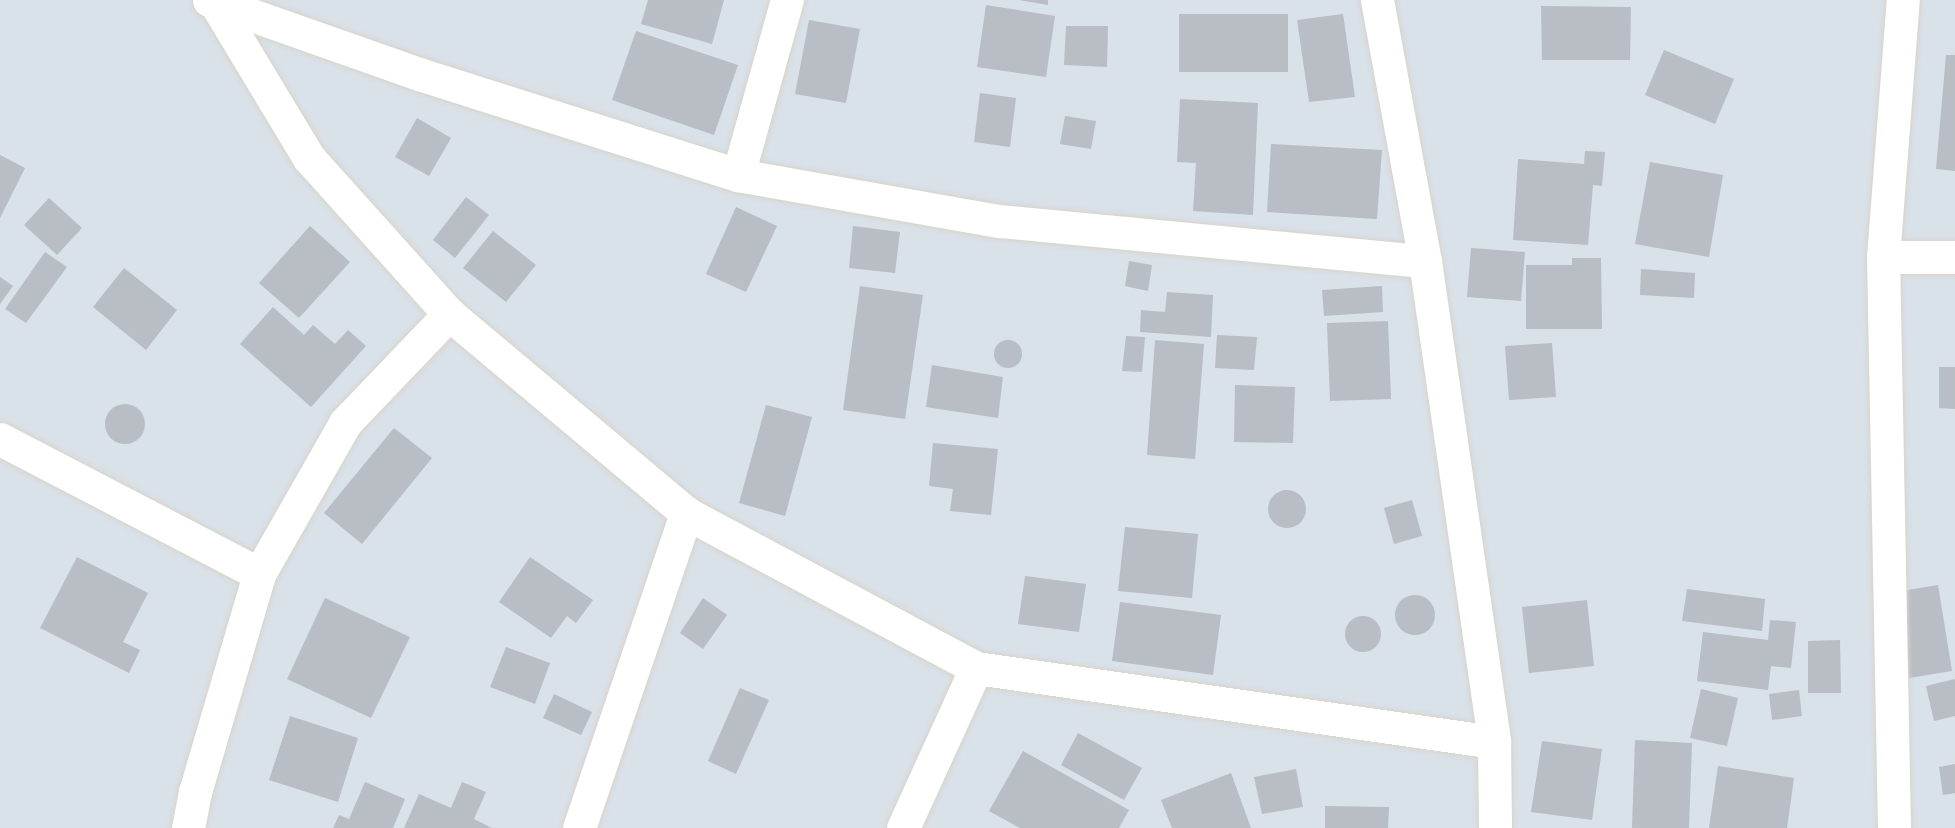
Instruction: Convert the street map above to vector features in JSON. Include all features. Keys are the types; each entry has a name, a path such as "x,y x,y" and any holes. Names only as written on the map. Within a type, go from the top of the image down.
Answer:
{"street":[{"path":"738,175 787,0"},
{"path":"1377,0 1425,261 1494,742 1496,828"},
{"path":"1894,828 1883,257 1903,0"},
{"path":"214,2 422,75 738,175 999,221 1425,261"},
{"path":"214,2 309,158 449,314 686,513 976,668 1494,742"},
{"path":"1883,257 1955,257"},
{"path":"188,828 195,792 259,574 345,423 449,314"},
{"path":"0,439 259,574"},
{"path":"579,828 686,513"},
{"path":"903,828 976,668"}],"building":[{"path":"648,0 724,0 712,44 641,24"},
{"path":"1019,0 1048,0 1048,5"},
{"path":"986,5 1055,16 1046,77 977,67"},
{"path":"1541,6 1631,7 1630,60 1542,60"},
{"path":"1179,14 1288,14 1288,72 1179,72"},
{"path":"1343,14 1355,97 1309,102 1297,20"},
{"path":"809,20 860,29 846,103 795,94"},
{"path":"1066,26 1108,26 1107,67 1064,65"},
{"path":"636,31 738,65 714,135 612,100"},
{"path":"1664,50 1734,79 1715,124 1645,95"},
{"path":"1946,55 1955,55 1955,171 1936,169"},
{"path":"980,93 1016,98 1010,147 974,142"},
{"path":"1180,99 1258,103 1253,215 1193,211 1196,163 1177,162"},
{"path":"1065,116 1096,121 1091,149 1060,144"},
{"path":"417,118 451,138 429,176 395,157"},
{"path":"1271,144 1382,150 1377,219 1267,212"},
{"path":"1585,151 1605,152 1602,186 1593,185 1588,245 1513,240 1518,159 1584,164"},
{"path":"0,155 25,168 0,218"},
{"path":"1650,162 1723,175 1709,257 1635,244"},
{"path":"466,197 489,215 455,258 433,240"},
{"path":"49,198 82,228 57,255 24,225"},
{"path":"736,207 777,226 746,292 706,274"},
{"path":"310,226 350,262 299,318 259,283"},
{"path":"853,226 900,232 895,273 849,268"},
{"path":"493,231 536,265 506,302 463,268"},
{"path":"1471,248 1525,252 1521,301 1467,297"},
{"path":"45,252 67,267 26,323 5,309"},
{"path":"1572,258 1601,258 1602,329 1526,329 1526,265 1572,265"},
{"path":"1129,261 1152,265 1148,291 1125,286"},
{"path":"124,268 177,310 146,350 93,307"},
{"path":"1641,269 1695,273 1694,298 1640,295"},
{"path":"0,277 13,286 0,304"},
{"path":"860,286 923,295 905,419 843,410"},
{"path":"1382,286 1383,312 1324,316 1322,290"},
{"path":"1167,292 1213,295 1211,337 1140,332 1141,310 1165,312"},
{"path":"273,307 304,335 313,325 335,344 348,330 366,346 311,407 240,344"},
{"path":"1388,321 1391,399 1330,401 1327,323"},
{"path":"1217,335 1257,337 1254,370 1215,368"},
{"path":"1126,336 1145,337 1142,372 1122,371"},
{"path":"1008,340 1018,344 1022,354 1018,364 1008,368 998,364 994,354 998,344"},
{"path":"1155,340 1204,344 1195,459 1147,455"},
{"path":"1552,343 1556,397 1509,400 1505,346"},
{"path":"932,365 1003,377 998,418 926,407"},
{"path":"1939,367 1955,367 1955,409 1939,408"},
{"path":"1235,385 1295,387 1293,443 1234,442"},
{"path":"125,404 139,410 145,424 139,438 125,444 111,438 105,424 111,410"},
{"path":"766,405 812,417 785,516 739,503"},
{"path":"394,428 432,458 362,544 324,513"},
{"path":"933,443 998,449 991,515 950,511 953,489 929,486"},
{"path":"1287,490 1301,495 1306,509 1301,523 1287,528 1273,523 1268,509 1273,495"},
{"path":"1412,500 1422,536 1394,544 1384,508"},
{"path":"1125,527 1198,534 1192,598 1118,591"},
{"path":"77,557 148,593 123,642 140,650 129,673 40,628"},
{"path":"530,557 593,600 576,623 567,616 551,638 499,602"},
{"path":"1025,576 1086,584 1079,632 1018,624"},
{"path":"1938,585 1952,671 1909,678 1895,592"},
{"path":"1687,589 1765,599 1762,631 1682,621"},
{"path":"1415,595 1423,596 1429,601 1434,607 1434,623 1429,629 1423,634 1415,635 1407,634 1401,629 1396,623 1395,615 1396,607 1401,601 1407,596"},
{"path":"325,598 410,637 371,718 287,679"},
{"path":"703,598 727,615 703,649 680,633"},
{"path":"1587,600 1594,666 1529,673 1522,607"},
{"path":"1120,602 1221,615 1213,675 1112,661"},
{"path":"1363,616 1376,621 1381,634 1376,647 1363,652 1350,647 1345,634 1350,621"},
{"path":"1770,620 1796,622 1791,668 1771,666 1768,690 1697,681 1703,632 1768,640"},
{"path":"1840,640 1841,693 1808,693 1808,641"},
{"path":"506,647 550,663 535,704 490,687"},
{"path":"1955,679 1955,716 1934,721 1926,686"},
{"path":"740,688 769,700 736,774 708,761"},
{"path":"1701,689 1738,698 1727,746 1690,738"},
{"path":"1799,690 1802,716 1772,720 1769,694"},
{"path":"554,694 592,712 581,735 543,718"},
{"path":"290,716 358,738 338,802 269,780"},
{"path":"1078,733 1142,768 1124,800 1061,765"},
{"path":"1635,740 1692,743 1689,828 1632,828"},
{"path":"1542,741 1602,749 1592,820 1531,812"},
{"path":"1023,751 1129,810 1119,828 1020,828 989,811"},
{"path":"1955,764 1955,793 1943,795 1939,767"},
{"path":"1718,766 1794,778 1787,828 1709,828"},
{"path":"1296,769 1303,807 1262,814 1254,777"},
{"path":"1231,773 1251,828 1172,828 1161,800"},
{"path":"365,782 405,799 393,828 333,828 339,815 349,819"},
{"path":"462,782 486,792 474,819 492,828 404,828 419,794 451,808"},
{"path":"1325,806 1389,807 1388,828 1325,828"}]}
